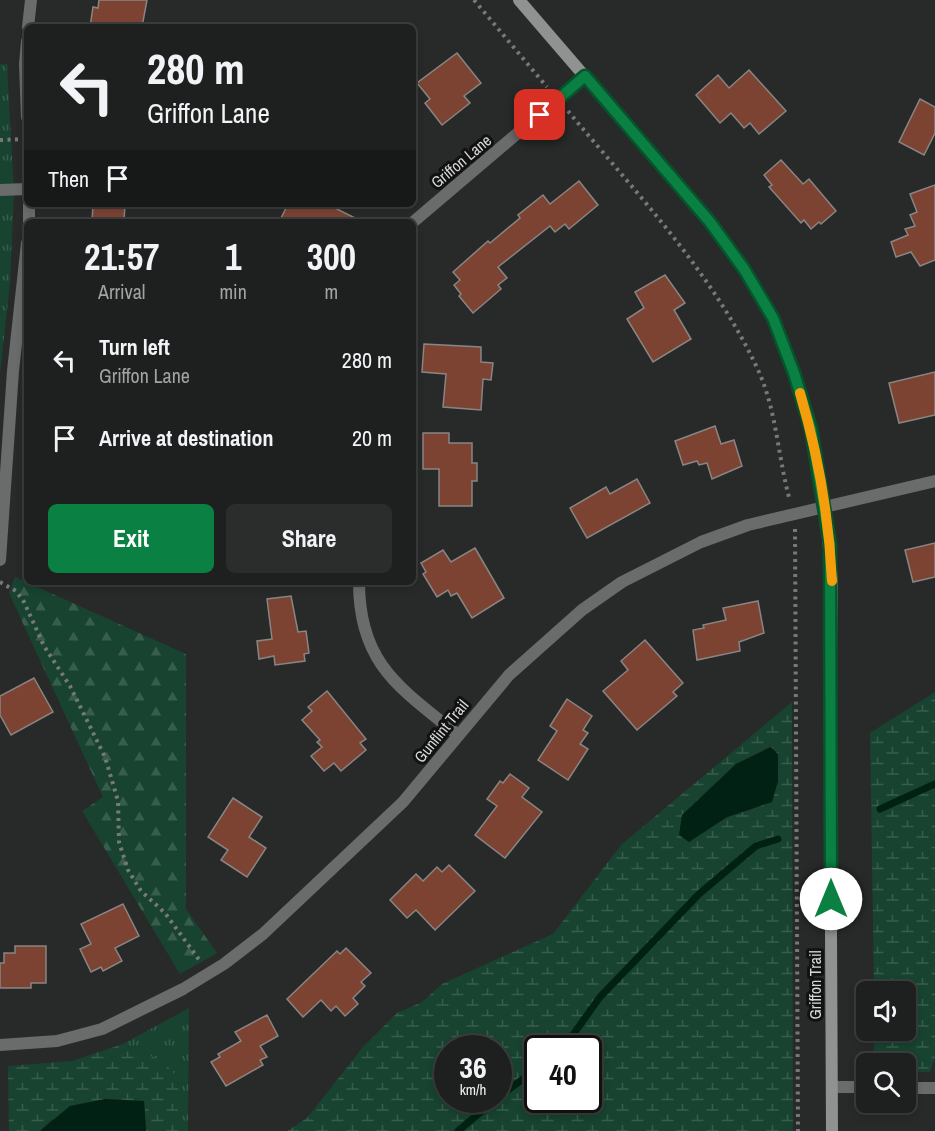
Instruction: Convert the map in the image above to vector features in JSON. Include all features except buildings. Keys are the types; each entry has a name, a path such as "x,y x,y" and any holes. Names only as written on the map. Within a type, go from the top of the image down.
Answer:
{"street":[{"path":"28,24 31,0"},
{"name":"Griffon Trail","path":"519,0 710,222 744,269 773,318 794,373 811,429 825,506 832,580 830,729 832,1131"},
{"name":"Griffon Lane","path":"416,220 585,76"},
{"path":"0,190 24,189"},
{"path":"0,560 12,371 24,269"},
{"name":"Gunflint Trail","path":"0,1045 57,1041 102,1029 206,975 263,934 403,802 509,675 582,610 622,582 701,542 793,513 935,481"},
{"path":"359,585 362,624 372,651 387,674 458,735"},
{"path":"832,1087 856,1087"},
{"path":"916,1088 935,1088"}],"path":[{"path":"474,0 720,299 763,384 774,417 797,543 798,1131"},
{"path":"0,140 24,139"},
{"path":"0,582 16,591 24,602 44,646 70,686 105,757 118,801 119,842 128,870 141,891 165,913 196,954 206,975"}],"green space":[{"path":"0,64 7,64 14,193 10,283 0,374"},
{"path":"15,577 24,581 24,585 33,585 186,654 186,909 217,953 180,974 82,811 103,797 9,593"},
{"path":"935,692 935,1057 930,1072 916,1072 916,1053 874,1053 874,1041 916,1041 916,981 874,981 870,733"},
{"path":"792,702 793,1131 287,1131 307,1118 363,1047 397,1013 422,1002 442,984 553,934 621,845","holes":["770,747 753,809 727,817 711,827 713,787 736,764"]},
{"path":"189,1008 188,1131 184,1131 177,1120 178,1083 137,1050 123,1044"},
{"path":"123,1044 156,1058 176,1077 178,1114 184,1131 146,1131 144,1101 51,1120 40,1131 9,1131 8,1066 72,1061"}],"shaded area":[{"path":"771,747 778,754 778,781 772,802 727,817 689,842 679,835 682,815 736,764"},
{"path":"105,1099 144,1101 146,1131 40,1131 70,1106"}],"waterway":[{"path":"880,809 935,784"},
{"path":"573,1035 600,997 699,894 756,846 778,839"},
{"path":"512,1087 524,1078"},
{"path":"458,1131 479,1113"}],"slow traffic":[{"path":"800,393 811,429 825,506 832,581"}],"route":[{"path":"540,115 585,76 710,222 744,269 773,318 794,373 811,429 830,544 832,580 831,899"}]}
